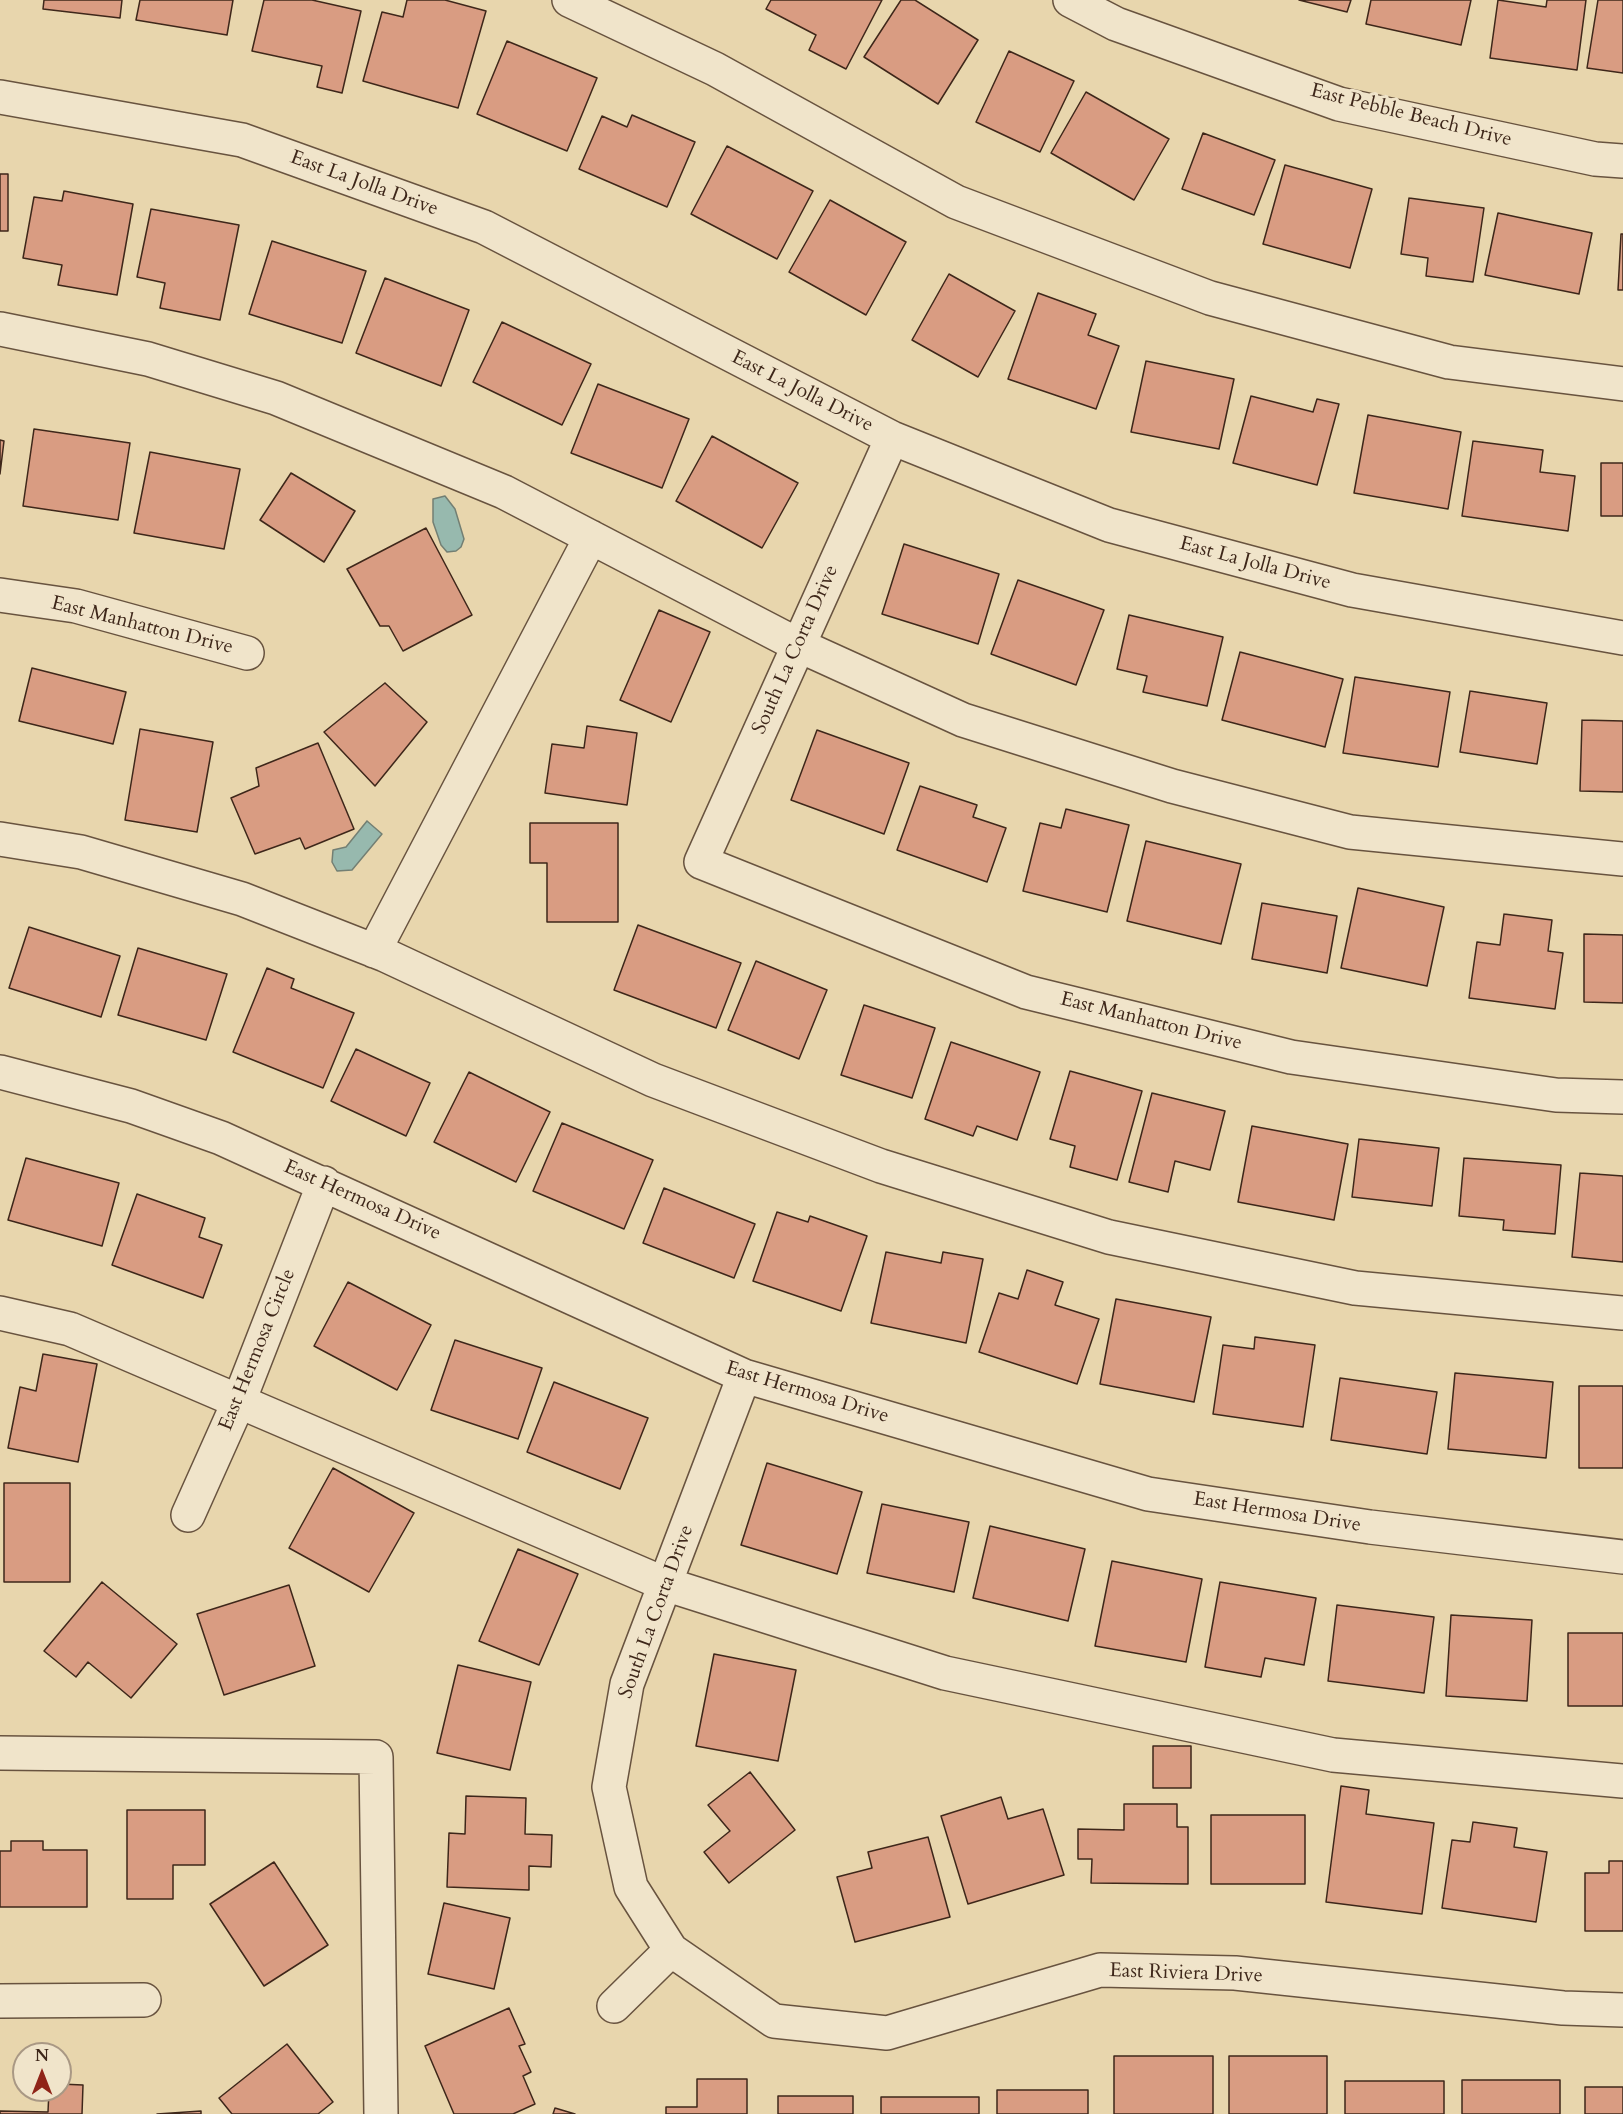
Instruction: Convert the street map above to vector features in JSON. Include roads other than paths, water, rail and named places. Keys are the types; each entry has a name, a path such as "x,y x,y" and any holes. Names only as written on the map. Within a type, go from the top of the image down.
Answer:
{"street":[{"path":"569,0 715,69 956,202 1210,298 1449,362 1623,384"},
{"name":"East Pebble Beach Drive","path":"1070,0 1116,24 1339,104 1595,159 1623,161"},
{"name":"East La Jolla Drive","path":"0,97 242,140 484,227 891,438 1120,528 1352,590 1623,638"},
{"path":"0,329 148,359 276,398 504,492 798,645 963,720 1205,795 1350,832 1623,859"},
{"name":"South La Corta Drive","path":"701,862 891,438"},
{"path":"374,951 591,537"},
{"name":"East Manhatton Drive","path":"0,595 76,606 247,653"},
{"path":"0,839 81,852 242,899 374,951 653,1080 881,1166 1109,1237 1354,1288 1623,1313"},
{"name":"East Manhatton Drive","path":"701,862 1026,992 1291,1057 1557,1095 1623,1097"},
{"name":"East Hermosa Drive","path":"0,1072 51,1083 131,1106 222,1138 744,1377 1148,1494 1370,1527 1623,1557"},
{"name":"East Hermosa Circle","path":"188,1515 239,1401 324,1183"},
{"path":"0,1313 70,1329 665,1584 945,1673 1333,1755 1623,1781"},
{"name":"South La Corta Drive","path":"671,1950 631,1887 609,1787 627,1684 744,1377"},
{"path":"0,1753 376,1757 381,2114"},
{"path":"614,2006 671,1950"},
{"name":"East Riviera Drive","path":"671,1950 774,2021 887,2033 1100,1970 1235,1973 1563,2008 1623,2010"},
{"path":"0,2001 144,2000"}],"water":[{"path":"445,496 455,509 464,539 461,547 456,551 447,552 441,545 433,522 433,499"},
{"path":"367,821 382,834 352,870 337,871 332,862 333,850 346,847"}]}
